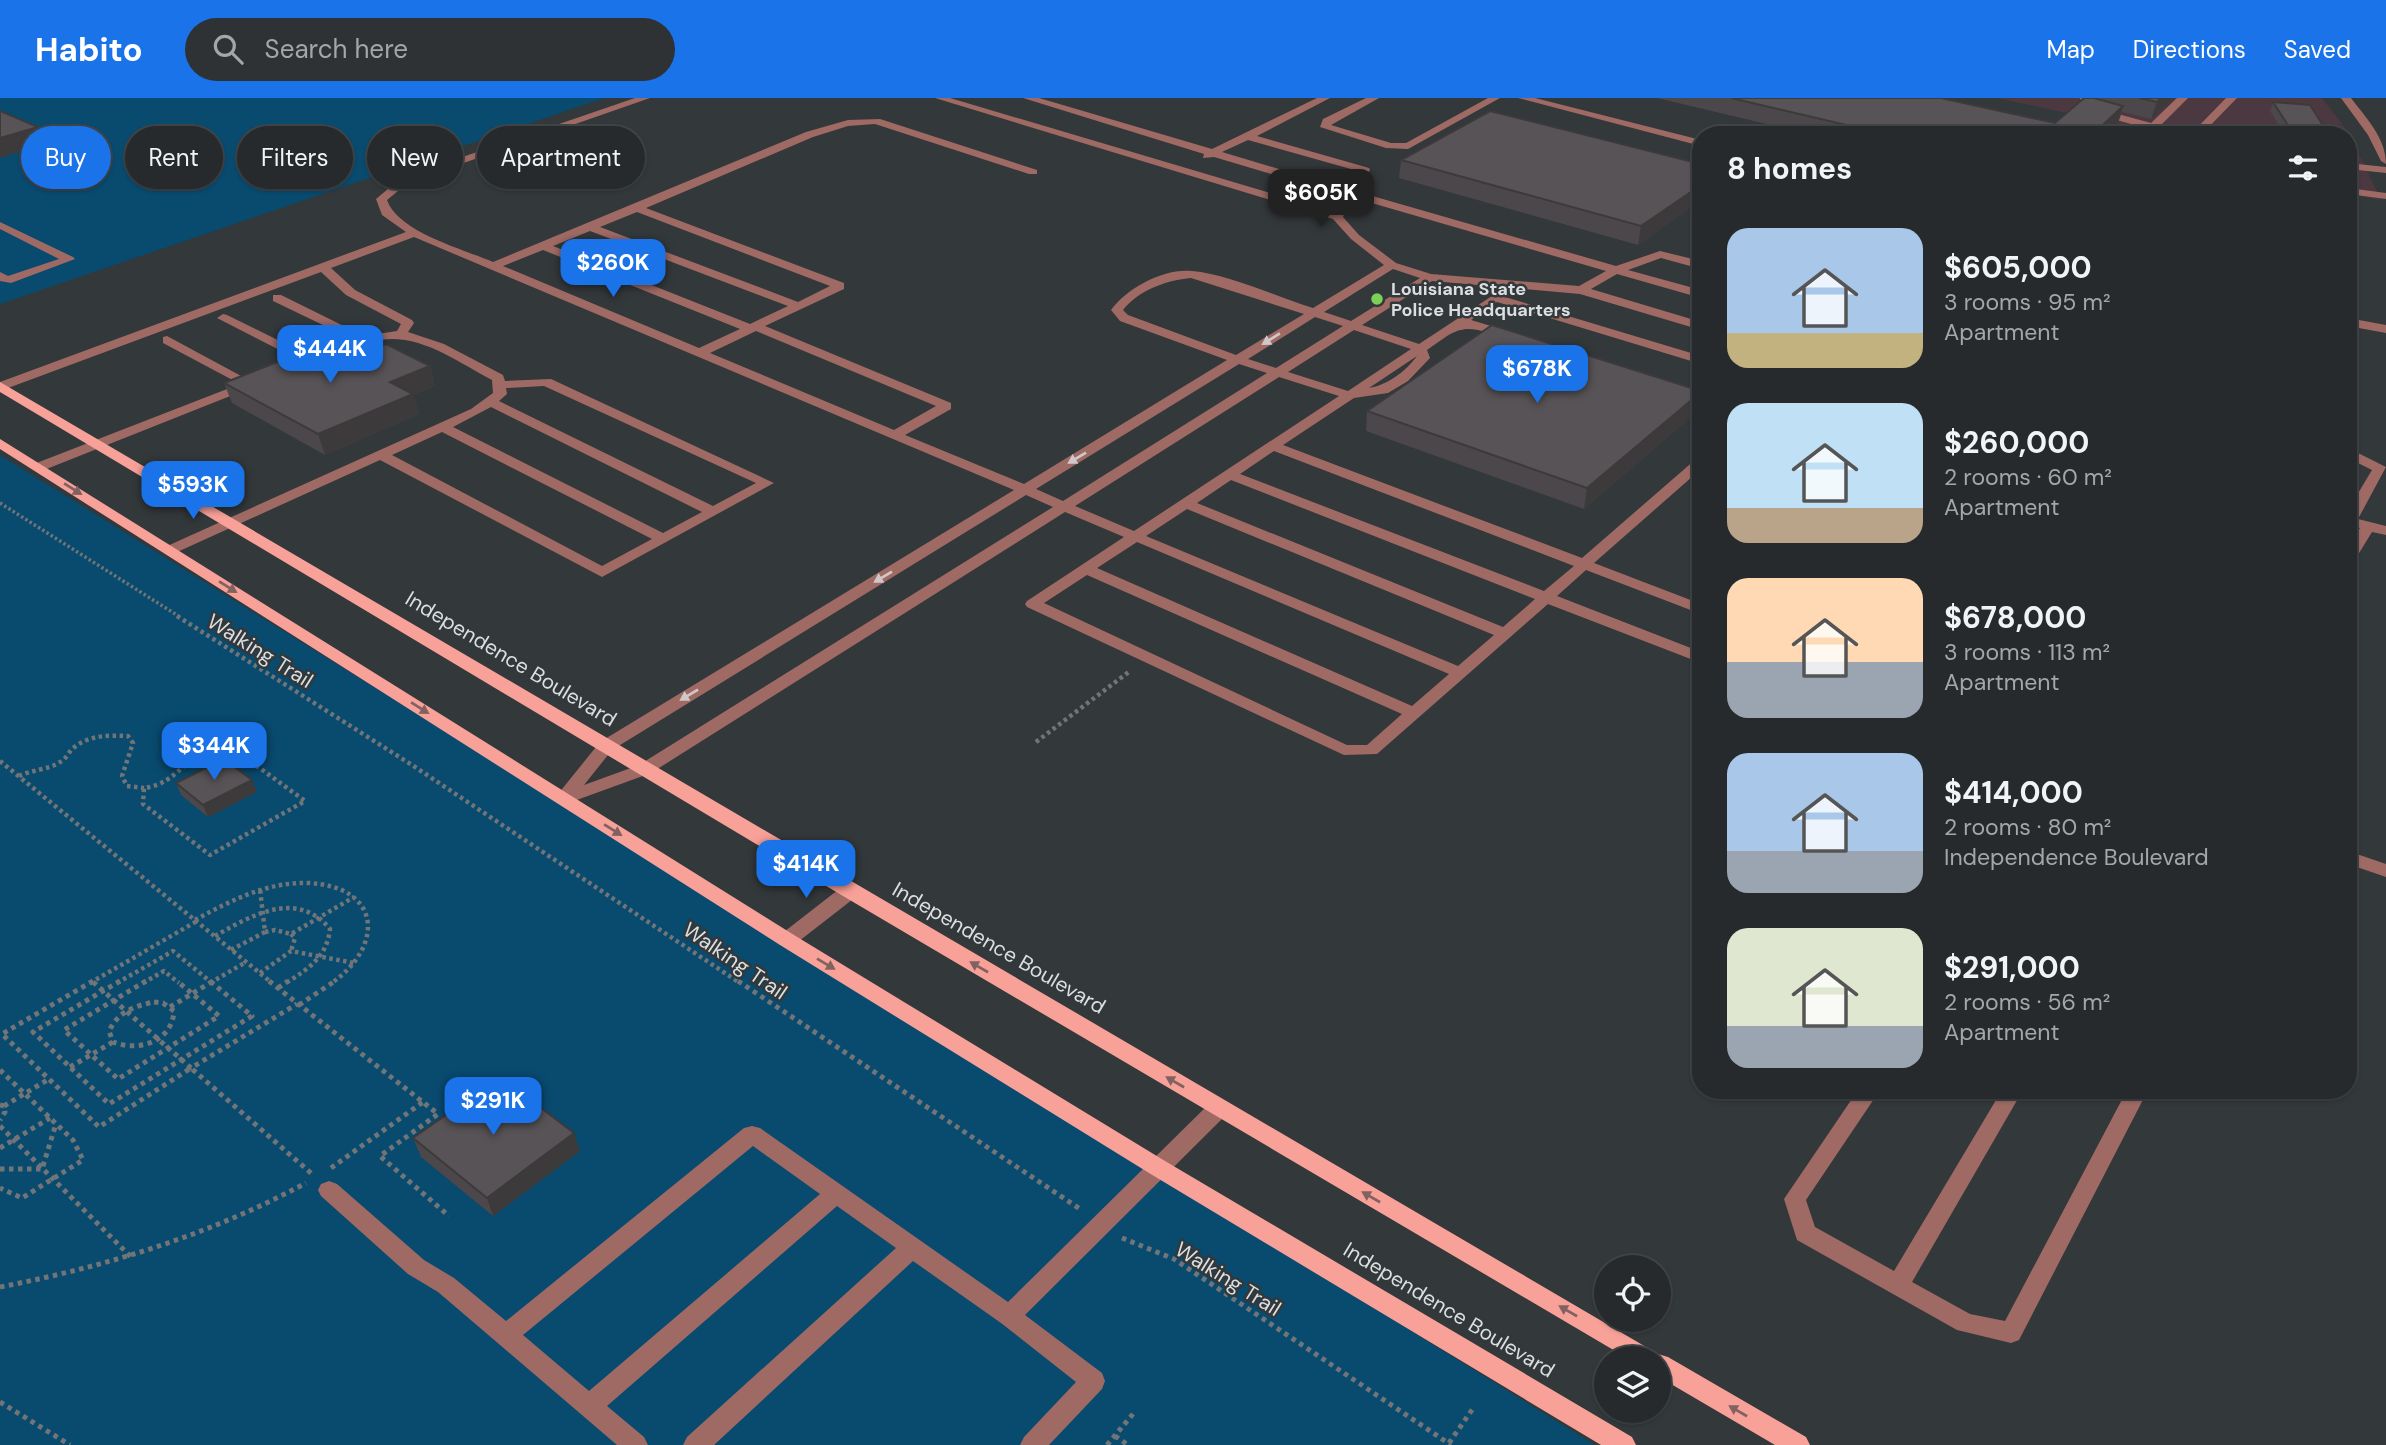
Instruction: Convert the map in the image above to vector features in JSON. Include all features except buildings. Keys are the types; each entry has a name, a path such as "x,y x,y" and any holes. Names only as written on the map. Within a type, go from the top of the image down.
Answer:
{"main road":[{"name":"Independence Boulevard","path":"1,387 850,891 1627,1346"},
{"name":"Independence Boulevard","path":"0,443 787,940 1157,1167 1623,1445"},
{"path":"1671,1371 1797,1445"}],"street":[{"path":"645,98 405,180 381,199 386,213 414,233 1460,673"},
{"path":"940,98 1184,167 1337,217 1355,237 1392,265 1430,277 1581,290 1692,323"},
{"path":"1028,98 1692,291"},
{"path":"1201,158 1325,98"},
{"path":"1374,98 1327,121 1325,127 1390,146 1408,146 1495,98"},
{"path":"1523,98 1549,101 1692,141"},
{"path":"2085,98 2087,109 2135,126"},
{"path":"2154,126 2183,98"},
{"path":"2204,126 2232,98"},
{"path":"2346,98 2373,135 2385,158"},
{"path":"493,266 637,208 702,177 831,126 855,121 876,121 1033,172"},
{"path":"1650,130 1636,138 1692,152"},
{"path":"1247,136 1364,170 1348,193 1337,217"},
{"path":"2357,167 2386,170"},
{"path":"2357,192 2386,196"},
{"path":"637,208 840,286 700,353"},
{"path":"0,225 69,259 2,280"},
{"path":"590,227 798,306"},
{"path":"1,387 414,233"},
{"path":"543,246 946,406 895,435"},
{"path":"1581,290 1616,270 1660,254 1692,263"},
{"path":"563,799 606,746 1392,265"},
{"path":"324,267 330,279 393,311 408,323 401,334"},
{"path":"1349,395 1238,360 1124,318 1117,310 1122,301 1173,275 1191,274 1215,279 1420,348"},
{"path":"563,799 645,769 1430,277"},
{"path":"1692,357 1494,298 1033,604 1344,750 1371,750 1692,470"},
{"path":"276,299 363,340"},
{"path":"223,318 310,361"},
{"path":"1456,325 1473,324 1524,340"},
{"path":"2357,324 2386,329"},
{"path":"170,550 476,412 500,394 498,378 434,345 401,334 363,340 290,369"},
{"path":"39,467 256,383 166,340"},
{"path":"381,455 602,572 767,484 546,382 499,385"},
{"path":"490,402 714,512"},
{"path":"442,428 663,539"},
{"path":"1271,445 1692,606"},
{"path":"2357,456 2380,468 2357,507"},
{"path":"1228,474 1692,654"},
{"path":"1185,503 1505,634"},
{"path":"2357,523 2386,531"},
{"path":"2357,544 2368,526"},
{"path":"1086,569 1413,713"},
{"path":"2357,860 2386,871"},
{"path":"787,940 850,891"},
{"path":"1864,1099 1795,1199 1805,1233 1965,1323 2011,1333 2133,1099"},
{"path":"1898,1285 2008,1099"},
{"path":"1009,1316 1219,1108"},
{"path":"506,1335 752,1134 1009,1316 1093,1381 1033,1445"},
{"path":"327,1181 416,1267 446,1285 635,1445"},
{"path":"589,1406 836,1194"},
{"path":"696,1445 912,1248"}],"path":[{"name":"Walking Trail","path":"0,503 412,765 1130,1243 1174,1259 1450,1444"},
{"path":"1036,742 1148,657"},
{"path":"19,776 33,768 61,763 73,748 88,739 128,736 133,743 122,776 127,786 157,786 173,778 193,758 203,753 237,755 246,758 305,801 210,855 143,804 144,788"},
{"path":"0,761 298,1005 438,1114 380,1156 449,1216"},
{"path":"318,883 354,897 365,911 369,923 368,937 354,963 298,1005 99,1126 2,1034 232,899 260,889 318,883"},
{"path":"260,889 265,932"},
{"path":"291,934 354,897"},
{"path":"215,936 245,918 262,912 295,908 321,916 330,929 330,940 320,957 309,969 278,988"},
{"path":"231,950 265,932 275,930 291,934 295,938 291,951 260,973"},
{"path":"173,951 252,1016 109,1104 33,1032 104,991 173,951"},
{"path":"291,951 354,963"},
{"path":"113,1042 109,1031 111,1025 126,1011 154,1003 170,1007 246,962"},
{"path":"164,971 219,1016 118,1079 64,1030 113,1000 164,971"},
{"path":"0,1287 104,1266 131,1257 226,1222 316,1178 92,981"},
{"path":"113,1042 127,1047 158,1039 175,1018 170,1007"},
{"path":"70,1068 113,1042"},
{"path":"0,1070 73,1140 83,1160 22,1198 0,1188"},
{"path":"0,1120 5,1112 2,1106 49,1079"},
{"path":"327,1181 424,1102"},
{"path":"0,1148 50,1118"},
{"path":"42,1170 55,1124"},
{"path":"0,1126 131,1257"},
{"path":"0,1169 42,1170"},
{"path":"0,1402 70,1445"},
{"path":"1450,1444 1474,1407"},
{"path":"1107,1445 1133,1414"},
{"path":"1115,1436 1128,1445"}],"shaded area":[{"path":"0,98 604,98 522,126 477,126 477,141 463,146 463,126 367,126 367,179 353,184 353,126 237,126 237,189 337,189 0,304"},
{"path":"1997,98 2322,98 2344,126 2097,126 2094,119"},
{"path":"2357,150 2381,200 2357,196"},
{"path":"0,455 1595,1445 0,1445"}],"place":[{"name":"Louisiana State Police Headquarters","path":"1377,299"}]}
